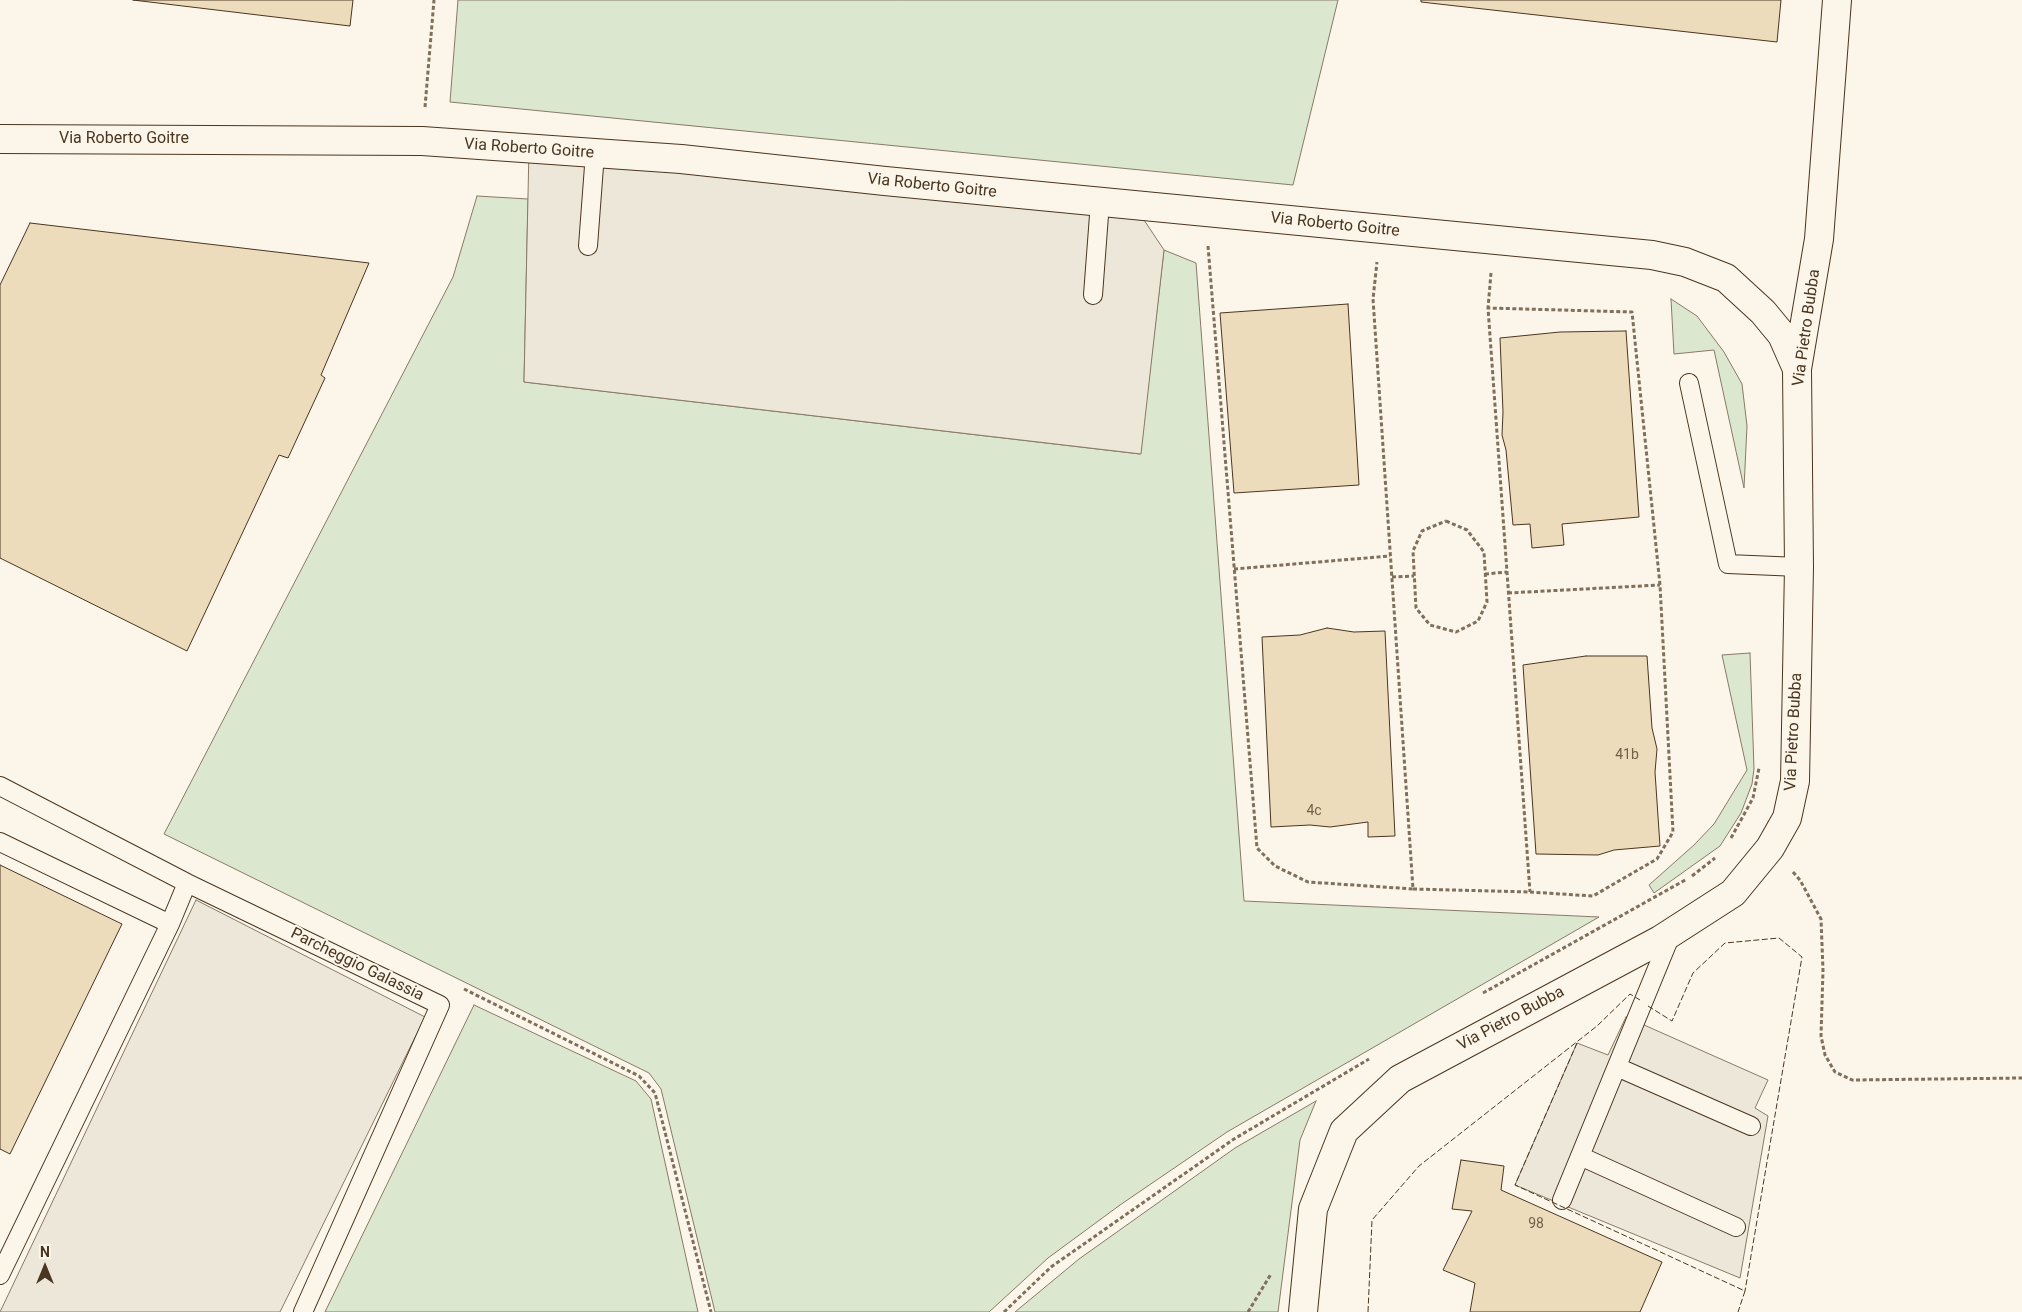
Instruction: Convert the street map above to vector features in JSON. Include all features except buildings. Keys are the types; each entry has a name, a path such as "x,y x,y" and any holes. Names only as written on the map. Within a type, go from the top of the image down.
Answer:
{"street":[{"name":"Via Pietro Bubba","path":"1303,1312 1313,1209 1344,1131 1400,1079 1672,932 1733,893 1770,848 1787,818 1795,781 1799,566 1798,370 1819,239 1837,0"},
{"name":"Via Roberto Goitre","path":"5,139 422,141 596,153 680,159 1100,202 1652,255 1685,262 1726,278 1763,312 1782,335 1798,370"}],"lane":[{"path":"588,246 596,153"},
{"path":"1093,295 1100,202"},
{"path":"1689,384 1728,564 1799,566"},
{"name":"Parcheggio Galassia","path":"0,786 187,883 440,1005 303,1312"},
{"path":"0,842 170,924"},
{"path":"0,1276 170,924 187,883"},
{"path":"1562,1200 1672,932"},
{"path":"1616,1067 1751,1126"},
{"path":"1580,1156 1736,1226"}],"path":[{"path":"422,141 434,0"},
{"path":"1205,212 1257,848 1275,866 1308,882 1593,896 1657,859 1673,832 1660,585 1632,312 1488,308"},
{"path":"1380,229 1373,299 1413,888"},
{"path":"1493,240 1488,308 1530,892"},
{"path":"1446,521 1467,530 1484,552 1485,574 1487,602 1478,621 1456,632 1430,624 1416,608 1413,551 1422,532 1446,521"},
{"path":"1234,569 1390,556"},
{"path":"1485,574 1507,572"},
{"path":"1392,577 1414,576"},
{"path":"1508,593 1660,585"},
{"path":"1727,844 1753,798 1759,769 1764,761"},
{"path":"1770,848 1800,880 1820,918 1823,970 1821,1036 1826,1055 1835,1072 1852,1080 2022,1078"},
{"path":"1477,996 1690,878 1718,855"},
{"path":"1004,1312 1051,1267 1234,1139 1376,1055"}],"green space":[{"path":"458,0 1338,0 1293,185 450,102"},
{"path":"477,196 528,199 524,382 1140,454 1164,250 1196,263 1244,901 1599,917 1227,1132 1120,1205 1048,1258 989,1312 715,1312 661,1089 649,1073 164,834 453,277"},
{"path":"1671,299 1697,316 1724,352 1742,384 1747,426 1744,488 1714,350 1674,354"},
{"path":"1750,653 1754,769 1752,784 1741,813 1720,846 1654,893 1649,885 1694,845 1714,824 1747,770 1722,655"},
{"path":"474,1005 636,1081 651,1099 698,1312 325,1312"},
{"path":"1316,1101 1300,1140 1278,1312 1015,1312 1079,1259 1235,1148"}],"shaded area":[{"path":"529,149 1134,205 1164,250 1141,454 524,382"},
{"path":"196,900 425,1017 280,1312 0,1312"},
{"path":"1626,1017 1768,1080 1755,1108 1768,1116 1740,1278 1515,1185 1577,1043 1608,1055"}],"fence":[{"path":"1648,1006 1672,1021 1693,973 1725,943 1779,938 1802,957 1745,1291"},
{"path":"1368,1312 1372,1220 1419,1166 1597,1026 1630,994 1640,1000"},
{"path":"1577,1043 1515,1185 1745,1291 1738,1312"}]}
